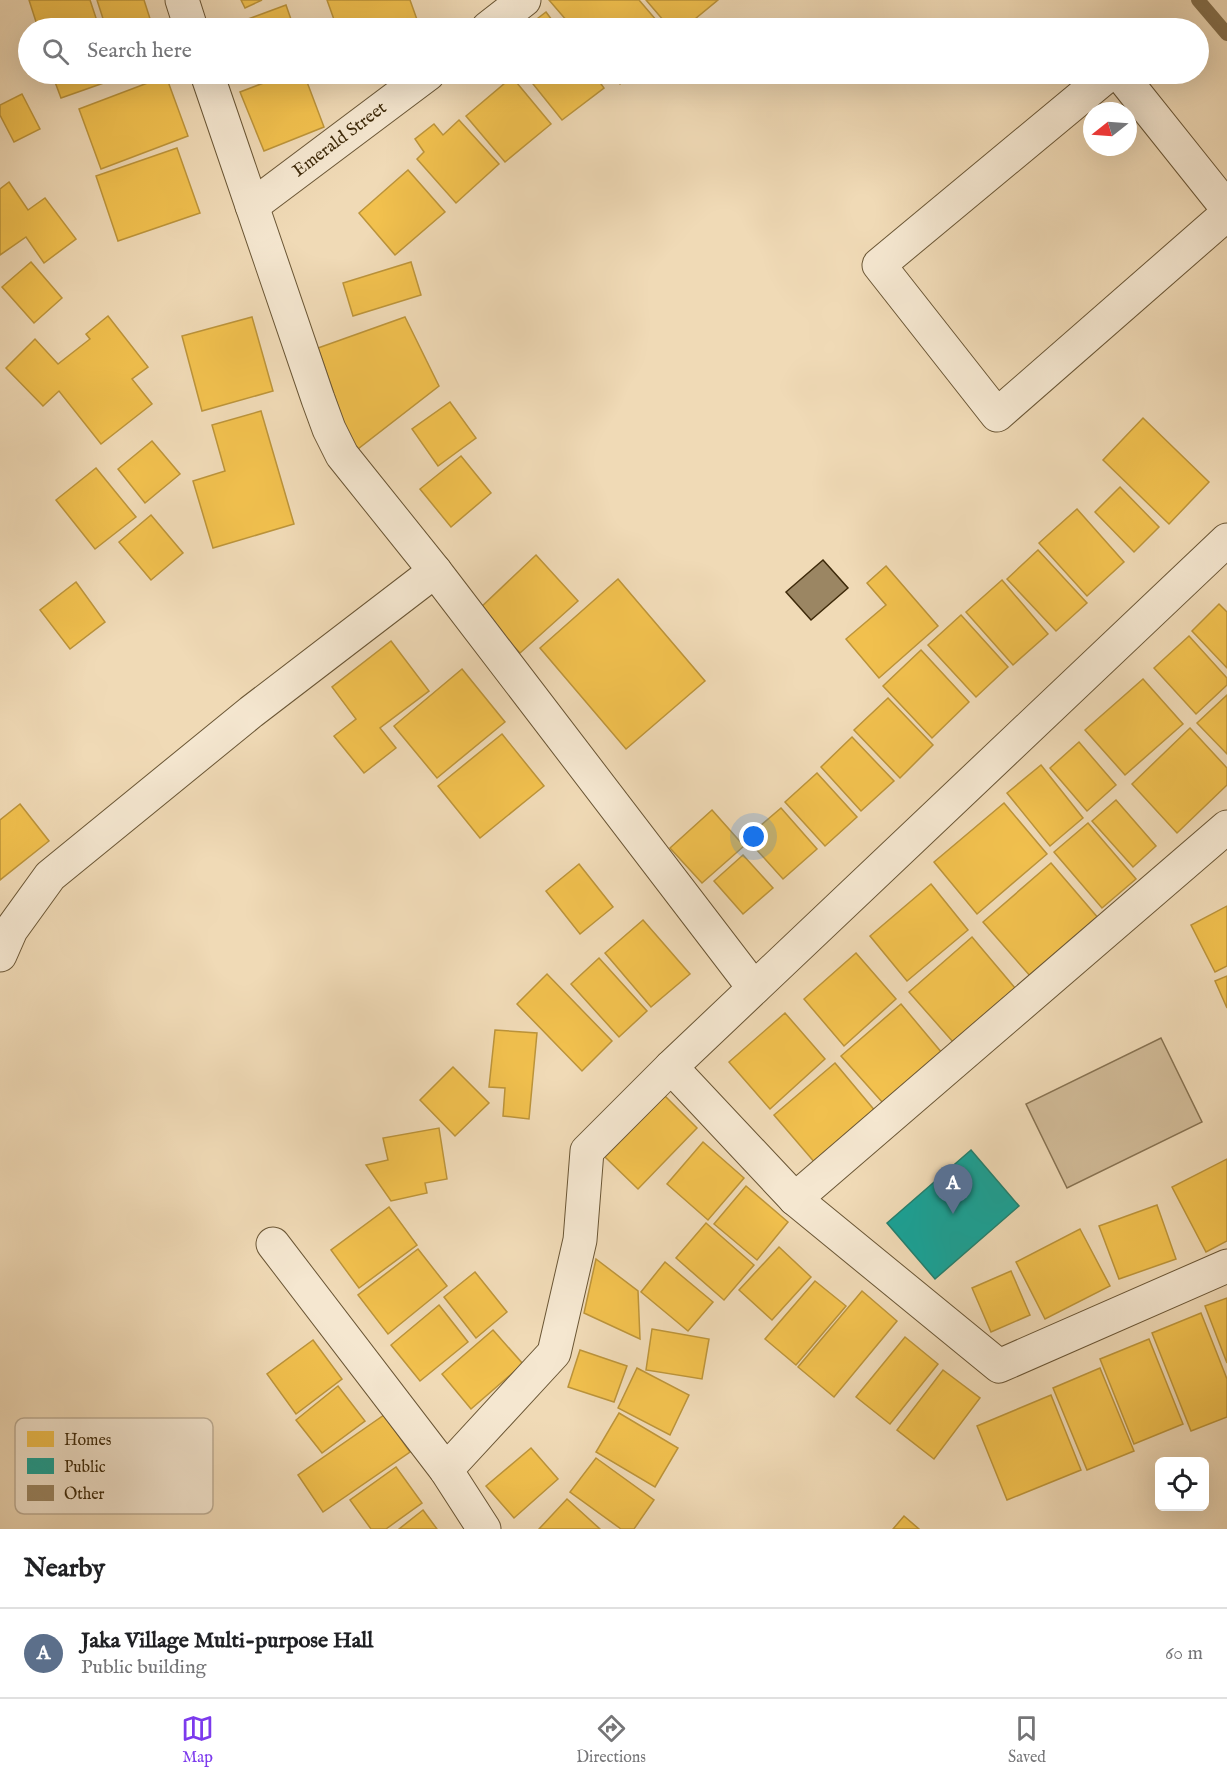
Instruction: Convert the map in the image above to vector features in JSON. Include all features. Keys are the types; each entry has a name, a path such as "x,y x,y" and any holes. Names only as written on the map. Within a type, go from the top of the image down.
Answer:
{"street":[{"path":"182,0 188,18"},
{"path":"487,18 524,0"},
{"path":"210,84 329,429 342,455 435,571 754,988"},
{"name":"Emerald Street","path":"252,206 415,84"},
{"path":"1097,84 879,265 997,416 1227,214"},
{"path":"1128,84 1227,208"},
{"path":"446,1470 554,1353 580,1240 587,1151 671,1067 1227,540"},
{"path":"0,955 10,930 50,876 251,712 435,571"},
{"path":"795,1199 1227,827"},
{"path":"671,1067 795,1199 999,1366 1227,1266"},
{"path":"273,1244 446,1470 484,1529"}],"shaded area":[{"path":"1161,1038 1202,1122 1067,1188 1026,1104"}],"building: Homes":[{"path":"29,0 90,0 96,18 35,18"},
{"path":"97,0 144,0 150,18 103,18"},
{"path":"241,0 262,0 245,8"},
{"path":"327,0 410,0 416,18 333,18"},
{"path":"549,0 639,0 654,18 564,18"},
{"path":"646,0 718,0 696,18 661,18"},
{"path":"286,5 291,18 251,18"},
{"path":"546,12 550,18 538,18"},
{"path":"56,84 101,84 61,98"},
{"path":"145,84 169,84 188,136 101,169 79,109"},
{"path":"261,84 308,84 324,127 264,151 240,92"},
{"path":"504,84 518,84 551,124 505,162 466,116"},
{"path":"533,84 601,84 604,88 562,120"},
{"path":"22,94 40,129 14,142 0,115 0,105"},
{"path":"459,120 499,164 456,203 417,159 424,152 415,139 434,124 443,135"},
{"path":"177,148 200,213 118,241 96,176"},
{"path":"408,170 445,212 395,255 359,213"},
{"path":"9,182 28,210 45,198 76,239 44,263 26,237 0,255 0,189"},
{"path":"31,262 62,298 34,323 2,287"},
{"path":"411,262 421,295 353,316 343,283"},
{"path":"108,316 148,367 132,379 152,404 101,444 59,391 43,406 6,368 35,339 58,364 90,339 86,334"},
{"path":"252,317 273,391 202,411 182,336"},
{"path":"405,317 439,386 354,452 318,348"},
{"path":"450,402 476,438 438,466 412,429"},
{"path":"261,411 294,524 213,548 193,481 225,471 212,425"},
{"path":"1143,418 1209,482 1169,524 1103,460"},
{"path":"152,441 180,474 145,503 118,469"},
{"path":"461,456 491,493 451,527 420,489"},
{"path":"96,468 136,517 95,549 56,500"},
{"path":"1120,487 1159,527 1134,552 1095,512"},
{"path":"1077,509 1124,562 1087,596 1039,543"},
{"path":"151,515 183,553 151,580 119,542"},
{"path":"1038,550 1087,603 1056,631 1007,579"},
{"path":"536,555 578,601 520,653 479,609"},
{"path":"886,566 938,626 879,678 846,639 886,605 867,583"},
{"path":"618,579 705,681 626,749 540,648"},
{"path":"1002,580 1048,634 1013,665 966,612"},
{"path":"76,582 105,622 70,649 40,610"},
{"path":"1219,604 1227,612 1227,668 1192,631"},
{"path":"961,615 1008,667 976,697 928,645"},
{"path":"1189,636 1227,678 1227,685 1196,714 1154,668"},
{"path":"391,641 429,691 380,728 396,748 364,773 334,736 356,719 332,687"},
{"path":"921,650 969,702 932,738 883,686"},
{"path":"462,669 505,722 437,778 394,726"},
{"path":"1143,679 1183,724 1125,775 1085,730"},
{"path":"1227,695 1227,754 1197,723"},
{"path":"888,698 933,745 900,778 854,730"},
{"path":"1190,728 1227,768 1227,785 1177,833 1132,784"},
{"path":"502,734 544,786 480,838 438,786"},
{"path":"852,737 894,781 861,811 821,767"},
{"path":"1079,742 1116,785 1087,811 1050,768"},
{"path":"1041,765 1083,818 1050,846 1007,793"},
{"path":"817,773 857,817 825,846 785,802"},
{"path":"1116,800 1156,846 1133,867 1092,821"},
{"path":"1004,803 1047,854 977,914 934,862"},
{"path":"20,804 49,841 0,880 0,820"},
{"path":"781,808 817,849 783,879 746,838"},
{"path":"712,810 744,846 702,883 670,848"},
{"path":"1088,823 1136,879 1102,908 1054,852"},
{"path":"743,855 773,888 743,914 714,881"},
{"path":"1051,863 1099,919 1031,977 983,922"},
{"path":"579,864 613,907 580,934 546,891"},
{"path":"931,884 968,930 907,981 870,936"},
{"path":"1227,906 1227,966 1215,972 1191,925"},
{"path":"643,920 690,974 651,1007 605,953"},
{"path":"972,937 1015,988 953,1042 909,992"},
{"path":"856,953 896,999 844,1046 804,999"},
{"path":"599,958 647,1011 619,1037 571,984"},
{"path":"547,974 612,1041 582,1071 517,1004"},
{"path":"1227,976 1227,1008 1215,981"},
{"path":"901,1004 942,1053 883,1103 841,1056"},
{"path":"785,1013 825,1059 770,1109 729,1062"},
{"path":"495,1030 537,1033 529,1119 503,1116 505,1088 489,1087"},
{"path":"835,1063 876,1112 816,1164 774,1115"},
{"path":"453,1067 489,1103 455,1136 420,1100"},
{"path":"665,1096 697,1128 638,1189 605,1157"},
{"path":"439,1128 447,1179 425,1183 427,1193 391,1201 366,1165 388,1160 383,1138"},
{"path":"703,1142 744,1178 708,1220 667,1184"},
{"path":"1227,1159 1227,1241 1206,1252 1172,1187"},
{"path":"746,1186 788,1222 757,1260 714,1224"},
{"path":"1157,1205 1176,1259 1119,1279 1099,1226"},
{"path":"389,1207 417,1245 359,1288 331,1250"},
{"path":"706,1223 754,1265 724,1300 676,1258"},
{"path":"1080,1229 1110,1286 1045,1319 1016,1262"},
{"path":"779,1247 811,1277 772,1320 739,1290"},
{"path":"418,1249 447,1286 388,1334 358,1295"},
{"path":"596,1259 638,1291 640,1339 584,1313"},
{"path":"665,1262 713,1302 688,1331 641,1292"},
{"path":"1011,1271 1030,1315 991,1332 972,1288"},
{"path":"475,1272 507,1312 476,1338 444,1297"},
{"path":"815,1281 846,1306 796,1365 765,1339"},
{"path":"862,1291 897,1321 834,1397 798,1367"},
{"path":"1227,1298 1227,1363 1205,1306"},
{"path":"439,1305 468,1342 420,1381 391,1345"},
{"path":"1201,1313 1227,1379 1227,1417 1191,1431 1152,1333"},
{"path":"652,1329 709,1339 702,1379 646,1370"},
{"path":"493,1330 523,1364 471,1409 442,1374"},
{"path":"905,1337 938,1364 890,1424 856,1397"},
{"path":"1149,1339 1183,1424 1134,1444 1100,1359"},
{"path":"313,1340 342,1379 296,1414 267,1374"},
{"path":"580,1350 627,1366 614,1402 568,1387"},
{"path":"637,1368 689,1395 670,1435 618,1408"},
{"path":"1100,1368 1134,1451 1087,1470 1053,1388"},
{"path":"943,1370 980,1398 934,1459 897,1430"},
{"path":"338,1386 365,1421 322,1453 296,1420"},
{"path":"1051,1395 1081,1470 1007,1500 977,1426"},
{"path":"619,1413 678,1448 655,1487 596,1452"},
{"path":"384,1415 410,1452 323,1512 298,1475"},
{"path":"531,1448 558,1479 514,1518 486,1486"},
{"path":"596,1458 654,1500 634,1529 621,1529 570,1492"},
{"path":"396,1467 422,1503 386,1529 371,1529 350,1500"},
{"path":"567,1499 600,1529 539,1529"},
{"path":"423,1510 437,1529 399,1529"},
{"path":"904,1516 919,1529 893,1529"}],"building: Public":[{"path":"971,1150 1019,1206 935,1279 887,1223"}],"building: Other":[{"path":"823,560 848,588 811,620 786,592"}],"waterway":[{"path":"1198,0 1227,34"}],"place":[{"name":"Jaka Village Multi-purpose Hall","path":"953,1214"}]}
